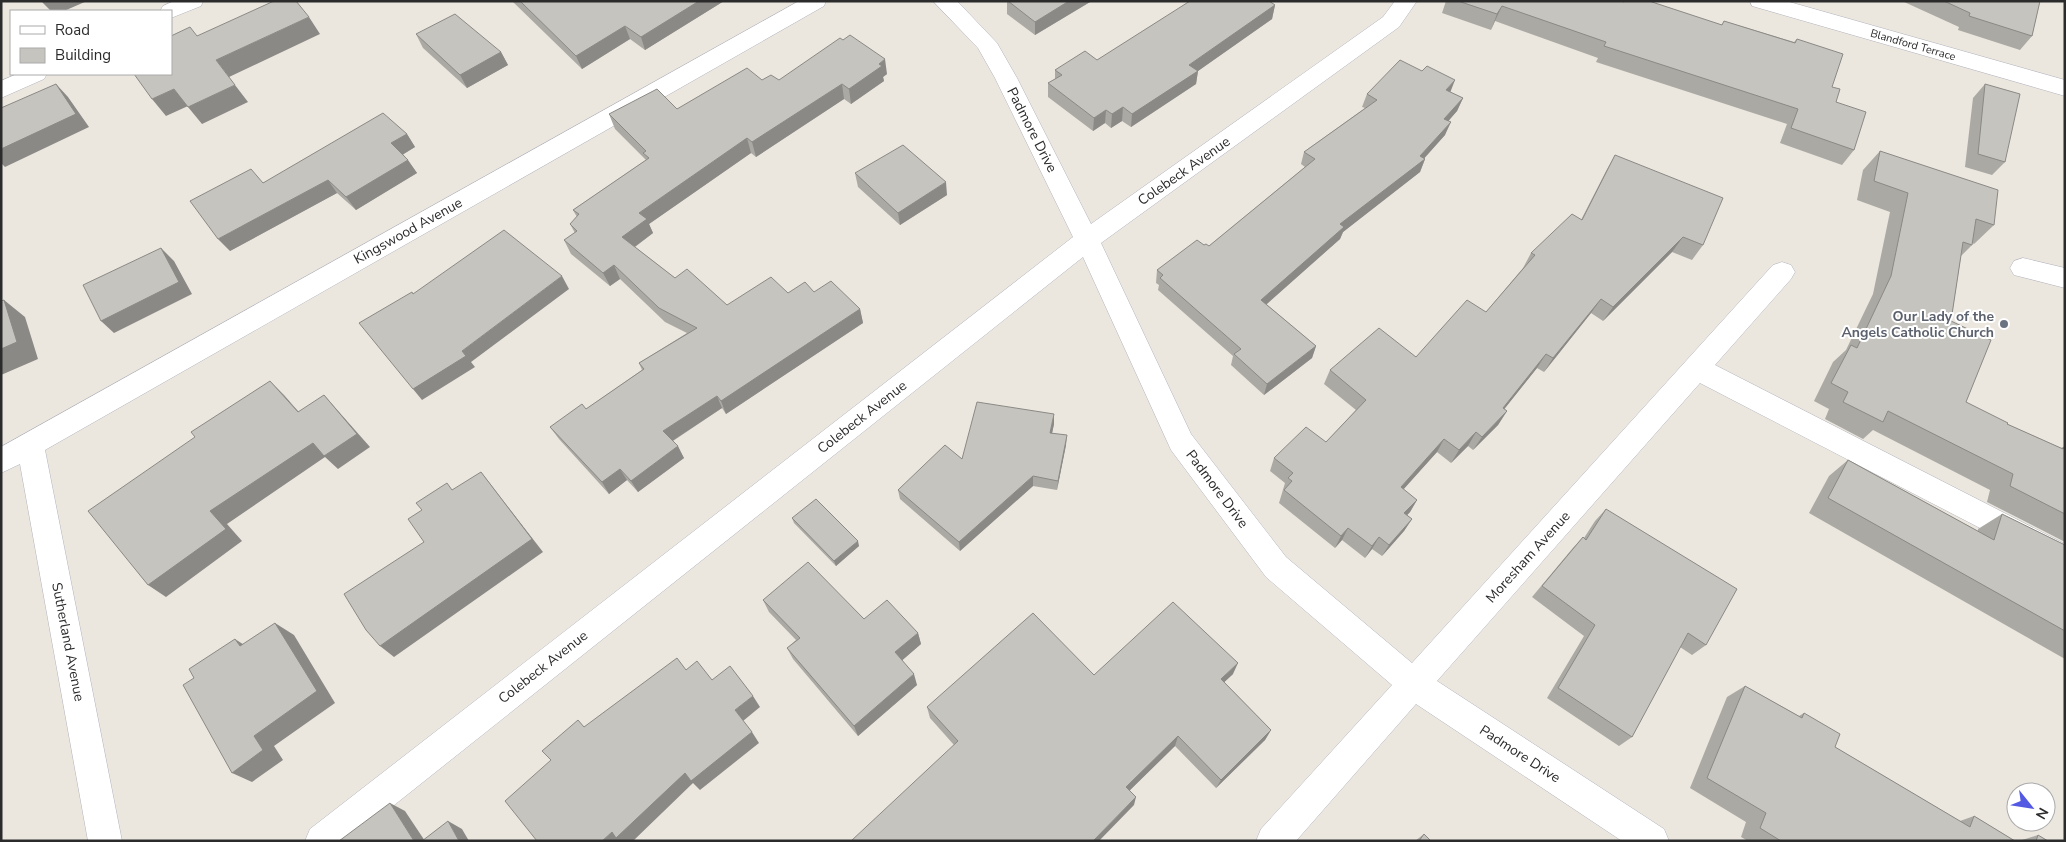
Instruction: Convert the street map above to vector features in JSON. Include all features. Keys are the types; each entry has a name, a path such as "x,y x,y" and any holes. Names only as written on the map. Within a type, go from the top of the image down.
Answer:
{"street":[{"path":"172,11 193,1"},
{"name":"Kingswood Avenue","path":"1,461 816,1"},
{"name":"Padmore Drive","path":"943,1 958,13 986,43 1006,78 1087,240 1182,442 1276,567 1414,684 1652,841"},
{"name":"Colebeck Avenue","path":"322,841 1087,240 1392,22 1407,1"},
{"name":"Blandford Terrace","path":"1760,1 2065,88"},
{"path":"1,90 34,75"},
{"path":"2023,268 2065,278"},
{"name":"Moresham Avenue","path":"1273,841 1782,272"},
{"path":"1696,368 2065,559"},
{"name":"Sutherland Avenue","path":"30,444 105,841"}],"building":[{"path":"274,1 296,1 309,17 216,60 235,85 188,107 174,89 152,99 135,75 172,75 172,36 190,27 197,36"},
{"path":"520,1 699,1 641,37 625,26 576,56"},
{"path":"1008,1 1069,1 1035,22"},
{"path":"1190,1 1269,1 1275,5 1189,65 1198,71 1132,114 1123,107 1112,114 1106,110 1094,118 1048,83 1062,75 1055,70 1085,51 1097,60"},
{"path":"1458,1 1649,1 1722,25 1724,21 1795,43 1797,39 1843,54 1832,87 1840,89 1836,102 1866,112 1854,150 1791,128 1798,109 1604,46 1606,42 1502,6 1497,14"},
{"path":"1944,1 2040,1 2032,36 1969,16 1970,13"},
{"path":"455,14 501,52 460,75 416,34"},
{"path":"850,35 885,59 879,64 882,66 849,89 842,84 752,142 747,138 639,213 647,219 622,237 675,278 687,269 727,305 771,277 788,293 805,282 814,292 831,281 860,309 721,401 717,396 663,431 678,446 631,481 620,469 602,482 550,427 582,404 586,409 644,369 639,363 697,328 659,308 614,265 603,273 564,240 577,231 570,224 579,214 573,210 649,158 643,153 646,151 609,114 657,89 677,109 747,68 762,80 771,75 779,80 840,38 843,40"},
{"path":"1400,60 1422,71 1427,66 1455,80 1446,90 1463,98 1444,119 1451,122 1420,156 1425,159 1340,224 1344,227 1261,300 1316,346 1267,384 1234,354 1241,349 1160,278 1163,275 1157,270 1197,240 1209,246 1315,159 1304,152 1377,100 1367,94"},
{"path":"56,84 76,114 1,149 1,108"},
{"path":"1985,84 2020,94 2005,162 1978,154"},
{"path":"383,113 407,134 391,143 408,160 346,197 328,180 218,239 190,201 251,169 263,183"},
{"path":"903,145 946,182 898,213 855,173"},
{"path":"1880,151 1998,190 1994,225 1976,219 1972,245 1963,242 1951,321 1991,340 1966,402 2007,424 2063,449 2065,446 2065,514 2010,486 2013,474 1888,411 1883,422 1843,402 1848,392 1831,383 1851,345 1857,348 1891,276 1908,193 1874,181"},
{"path":"1615,155 1723,198 1703,245 1683,237 1613,307 1601,299 1553,358 1546,354 1503,408 1507,411 1482,437 1476,432 1459,450 1444,439 1401,487 1417,500 1404,513 1412,519 1389,545 1379,537 1372,546 1348,528 1341,536 1284,490 1292,481 1288,478 1293,473 1274,458 1306,427 1326,442 1366,400 1330,370 1379,328 1416,357 1467,300 1486,312 1535,255 1531,253 1572,214 1582,220"},
{"path":"504,230 562,276 462,351 466,356 413,389 359,323 412,292 413,294"},
{"path":"161,248 179,282 101,321 83,285"},
{"path":"4,300 17,342 1,349 1,301"},
{"path":"270,381 298,412 324,395 357,434 324,456 313,443 210,511 226,529 148,585 88,511 195,437 191,432"},
{"path":"977,402 1054,414 1050,433 1067,435 1058,481 1033,476 959,542 898,490 945,445 962,459"},
{"path":"1848,460 1994,540 2002,514 2065,545 2065,631 1828,498"},
{"path":"481,472 532,539 380,646 366,630 344,594 424,542 408,519 422,510 416,503 447,483 452,490"},
{"path":"816,499 858,541 834,561 792,518"},
{"path":"1606,509 1737,589 1706,645 1688,633 1632,737 1558,688 1595,625 1542,586 1583,537 1586,540"},
{"path":"808,562 864,619 887,600 918,633 895,652 914,674 854,726 787,648 800,638 763,600"},
{"path":"1173,602 1238,663 1221,679 1271,730 1221,780 1178,736 1126,787 1136,797 1093,841 851,841 958,741 927,707 1033,613 1094,675"},
{"path":"275,623 317,691 254,736 263,750 232,773 183,685 194,678 189,669 235,639 240,646"},
{"path":"677,658 686,670 697,661 712,680 730,666 753,696 735,710 752,732 691,781 685,773 616,838 612,832 602,841 537,841 505,801 551,760 542,751 578,720 584,727"},
{"path":"1745,686 1802,718 1804,713 1840,734 1835,747 1970,827 1974,816 2015,841 1781,841 1760,828 1766,813 1707,778"},
{"path":"390,803 414,841 339,841"},
{"path":"448,821 459,841 422,841"},
{"path":"1424,834 1431,841 1419,841"},
{"path":"2038,835 2048,841 2036,841"}],"place":[{"name":"Our Lady of the Angels Catholic Church","path":"2004,324"}]}
